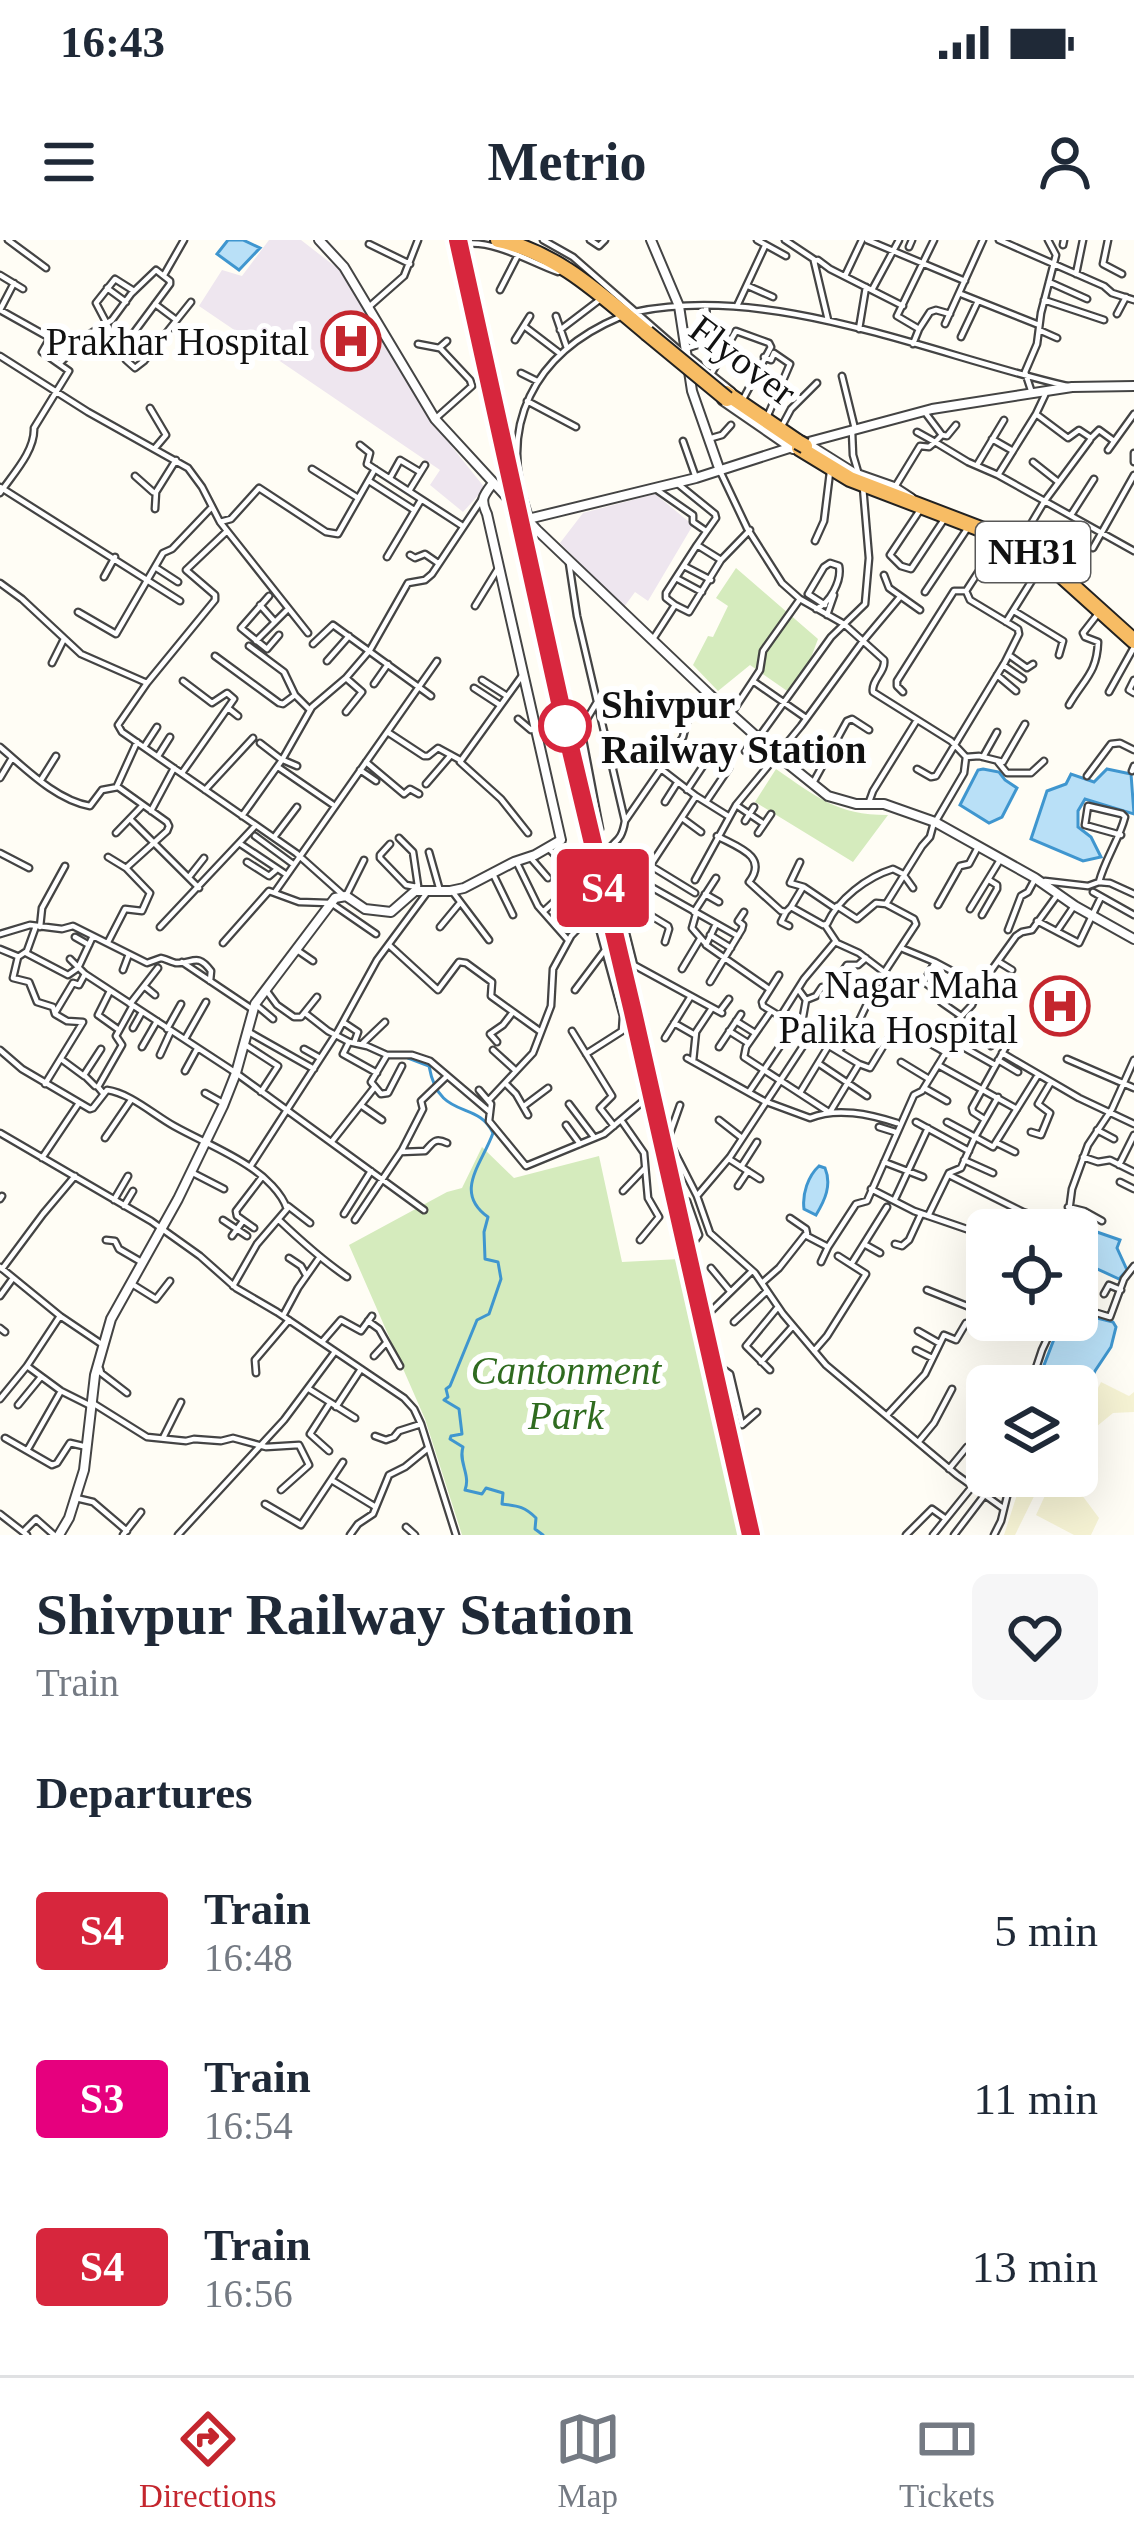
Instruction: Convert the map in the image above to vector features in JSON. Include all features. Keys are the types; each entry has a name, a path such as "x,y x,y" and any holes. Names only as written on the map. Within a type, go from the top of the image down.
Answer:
{"highway":[{"name":"NH31","path":"498,240 563,266 648,331"},
{"name":"NH31","path":"520,248 543,248 572,266 648,331"},
{"name":"Flyover","path":"648,331 732,398 850,479 914,503"},
{"name":"NH31","path":"914,503 1046,558 1134,640"},
{"name":"NH31","path":"914,503 1022,539 1134,640"}],"street":[{"path":"8,240 21,244 46,268"},
{"path":"164,275 184,240"},
{"path":"319,240 344,267 434,419 537,530 757,740 825,798 852,807 890,807 935,822 1134,939"},
{"path":"368,309 397,284 418,240"},
{"path":"543,240 573,257 732,398 782,427 830,472 862,488 914,503"},
{"path":"590,240 598,246 605,240"},
{"path":"651,240 679,306 688,374 720,472 776,574 800,599 844,624 886,663 873,692 955,745 965,757 964,773 930,837 886,904"},
{"path":"757,240 786,256"},
{"path":"785,240 903,306"},
{"path":"844,276 865,240 965,281"},
{"path":"859,328 869,289 899,240"},
{"path":"945,324 983,240"},
{"path":"999,240 1134,300"},
{"path":"1032,392 1025,376 1054,264 1055,249 1048,240"},
{"path":"1076,274 1083,240"},
{"path":"1108,240 1103,266 1122,274"},
{"path":"919,329 898,318 932,241"},
{"path":"499,410 464,247 471,242 520,248 567,275 688,374 799,445 908,494 914,503"},
{"path":"369,244 410,264"},
{"path":"737,306 765,246"},
{"path":"500,290 520,248"},
{"path":"815,260 828,322"},
{"path":"60,363 154,271 164,275 170,284 121,350"},
{"path":"0,275 23,289"},
{"path":"134,291 115,279 96,303 129,364 139,367 190,302"},
{"path":"1049,282 1087,299"},
{"path":"14,283 0,310 50,338 42,352 69,371 32,430 30,447 1,490 180,601"},
{"path":"748,286 773,297"},
{"path":"107,288 126,302"},
{"path":"960,293 1057,338"},
{"path":"1117,314 1126,297"},
{"path":"560,330 599,300"},
{"path":"1044,300 1104,320"},
{"path":"962,337 978,301"},
{"path":"155,304 176,320"},
{"path":"686,353 709,341 706,305"},
{"path":"635,312 737,306 859,328 1072,387"},
{"path":"913,344 930,312 950,314"},
{"path":"515,340 530,316"},
{"path":"556,316 567,348"},
{"path":"529,519 516,454 527,401 559,353 620,317"},
{"path":"524,326 559,353"},
{"path":"710,376 736,331 772,346 732,398"},
{"path":"440,348 446,341"},
{"path":"418,344 440,348 472,386 434,419"},
{"path":"764,357 770,360 774,353 790,364 767,417"},
{"path":"0,356 194,475 220,522 308,633"},
{"path":"521,373 538,382"},
{"path":"842,376 858,475"},
{"path":"782,427 817,383"},
{"path":"529,519 720,472 925,411 1072,387 1134,386"},
{"path":"781,387 800,399"},
{"path":"998,475 1047,390"},
{"path":"527,401 576,427"},
{"path":"150,408 166,435 153,449"},
{"path":"925,411 942,435"},
{"path":"1036,414 1068,438 1079,430 1091,438"},
{"path":"1108,450 1134,414"},
{"path":"977,465 1004,420"},
{"path":"708,439 722,435 731,425"},
{"path":"894,488 922,444 929,447 956,425"},
{"path":"1022,539 1091,438 1099,430 1114,441"},
{"path":"917,432 1131,550 1134,536"},
{"path":"992,439 1014,451"},
{"path":"367,450 373,440"},
{"path":"683,441 696,478"},
{"path":"360,445 370,453 366,463 462,526"},
{"path":"1134,453 1134,462"},
{"path":"154,509 155,494 176,460"},
{"path":"390,478 400,460 420,472"},
{"path":"1034,462 1059,482"},
{"path":"409,491 425,465"},
{"path":"312,469 360,499"},
{"path":"220,522 231,519 260,488 335,535 375,470"},
{"path":"815,541 825,517 830,472"},
{"path":"1093,548 1134,475"},
{"path":"135,476 155,494"},
{"path":"1070,516 1094,479"},
{"path":"369,481 415,510"},
{"path":"676,483 716,518 665,596 675,604 689,612 722,560 750,530"},
{"path":"242,816 281,762 310,710 370,650 408,583 428,578 493,484"},
{"path":"654,487 693,515 693,521 706,531"},
{"path":"745,751 831,637 865,604 869,558 862,488"},
{"path":"387,557 422,499"},
{"path":"390,844 380,858 406,885 452,891 548,849 561,837 482,499"},
{"path":"914,503 890,555 907,569 946,516"},
{"path":"78,612 116,634 163,553 212,507"},
{"path":"925,592 970,525"},
{"path":"227,531 186,570 215,600 118,725 365,909 386,913 427,890"},
{"path":"965,591 1001,536"},
{"path":"697,545 722,560"},
{"path":"410,554 415,558 423,554 438,563"},
{"path":"104,577 115,557"},
{"path":"1006,622 1046,558"},
{"path":"568,560 625,821 623,835 606,852 634,966 718,1011"},
{"path":"816,609 825,605 840,574 839,566 830,563 808,594 825,605"},
{"path":"684,566 711,580"},
{"path":"155,567 178,582"},
{"path":"475,606 499,567"},
{"path":"884,575 889,588 920,610"},
{"path":"676,578 703,592"},
{"path":"0,583 81,654 147,683"},
{"path":"1028,588 1035,592"},
{"path":"903,692 897,681 954,591 965,591"},
{"path":"917,769 936,776 1019,631 970,600 965,591"},
{"path":"827,615 835,595"},
{"path":"269,596 241,628 284,672 310,710"},
{"path":"695,880 736,805 901,597"},
{"path":"731,714 760,670 764,651 800,599"},
{"path":"651,641 675,604"},
{"path":"260,605 275,622"},
{"path":"256,641 288,609"},
{"path":"1069,705 1097,662 1098,642 1083,633 1100,610"},
{"path":"1014,611 1063,641 1059,655"},
{"path":"313,644 331,624 430,696"},
{"path":"264,652 279,635"},
{"path":"327,661 349,636"},
{"path":"52,663 64,639"},
{"path":"1108,692 1134,640"},
{"path":"249,646 264,652"},
{"path":"1009,655 1029,668 1033,664"},
{"path":"215,656 279,704 296,695"},
{"path":"274,892 437,661"},
{"path":"374,684 388,664"},
{"path":"1003,665 1023,679"},
{"path":"460,760 524,673"},
{"path":"997,675 1016,692"},
{"path":"346,678 362,692 346,712"},
{"path":"482,680 507,696"},
{"path":"1134,680 1129,690 1134,693"},
{"path":"753,681 806,718"},
{"path":"182,773 234,699 228,694 214,704 183,682"},
{"path":"474,688 500,705"},
{"path":"708,696 757,740"},
{"path":"625,821 685,732 686,720 708,696"},
{"path":"597,702 581,729 600,829"},
{"path":"228,708 238,716"},
{"path":"518,719 531,730 536,728"},
{"path":"812,784 847,721 852,719 868,730"},
{"path":"868,806 917,720"},
{"path":"998,762 1006,759 1025,724"},
{"path":"144,748 158,727"},
{"path":"386,732 424,756 437,748 460,760 528,833"},
{"path":"983,757 997,732"},
{"path":"158,756 170,736"},
{"path":"205,790 254,738"},
{"path":"116,787 137,742"},
{"path":"260,743 334,806"},
{"path":"1087,776 1111,744 1134,750"},
{"path":"0,747 69,800 92,805 105,788 116,787 170,826 126,868"},
{"path":"426,784 452,755"},
{"path":"41,780 56,756"},
{"path":"776,756 836,799 868,806"},
{"path":"965,757 998,762 1006,773 1028,773 1044,761"},
{"path":"0,778 12,758"},
{"path":"687,790 707,760"},
{"path":"281,762 297,766"},
{"path":"366,762 404,794 410,789 419,794"},
{"path":"151,811 174,768"},
{"path":"706,802 729,768"},
{"path":"661,769 728,816"},
{"path":"360,770 376,781"},
{"path":"665,802 677,782"},
{"path":"650,866 696,796"},
{"path":"116,832 143,805"},
{"path":"736,805 764,824"},
{"path":"1100,882 1120,835 1124,815 1088,806 1085,825 1120,835"},
{"path":"273,837 297,807"},
{"path":"758,833 771,814"},
{"path":"682,818 701,832"},
{"path":"131,820 199,888"},
{"path":"160,927 256,825"},
{"path":"255,836 293,864"},
{"path":"656,836 666,843"},
{"path":"717,836 757,863 749,882 788,910 825,925 836,942 884,972"},
{"path":"399,838 412,852 427,890"},
{"path":"239,843 286,874"},
{"path":"615,844 695,893"},
{"path":"938,905 960,866 969,864 978,848"},
{"path":"548,849 587,886 624,1028 586,1054"},
{"path":"250,1167 344,1022 377,960 427,890 429,852"},
{"path":"0,853 29,868"},
{"path":"108,857 151,893 142,911 123,910 108,943"},
{"path":"530,857 548,878"},
{"path":"189,877 204,858"},
{"path":"224,944 267,892 299,902 331,901 345,895 364,860"},
{"path":"970,909 1000,860"},
{"path":"516,861 543,912 568,940"},
{"path":"247,862 269,876 277,868"},
{"path":"607,862 738,936"},
{"path":"800,862 787,882 857,919 874,904 886,904 916,922 839,1052"},
{"path":"44,1084 83,1022 67,1022 53,1007 38,1002 29,982 13,978 65,866"},
{"path":"825,925 836,907 884,872 893,869 903,874 913,888"},
{"path":"493,874 513,915"},
{"path":"716,878 695,913 692,928 724,958 770,989"},
{"path":"1038,879 1088,886 1110,883 1134,894"},
{"path":"1007,930 1019,898 1038,879"},
{"path":"982,915 998,887 989,880"},
{"path":"543,912 571,886"},
{"path":"789,926 781,922 802,887"},
{"path":"452,891 489,940"},
{"path":"1093,892 1134,915"},
{"path":"705,894 719,902"},
{"path":"821,1262 856,1204 867,1201 914,1095 953,1042 952,1033 980,986 1016,936 1032,930 1058,894"},
{"path":"1037,921 1079,944 1101,897"},
{"path":"618,899 668,926 665,942"},
{"path":"618,899 623,950 659,1119 708,1229 763,1282 793,1327 842,1380 966,1482"},
{"path":"331,901 376,934"},
{"path":"0,1514 25,1533 35,1519 57,1535 76,1498 111,1319 224,1103 253,1007 331,901"},
{"path":"440,927 460,903"},
{"path":"1057,931 1075,906"},
{"path":"489,1100 533,1053 553,997 553,969 568,940 596,910"},
{"path":"710,982 743,926 738,921 744,912"},
{"path":"682,969 716,924"},
{"path":"0,934 76,926 147,963 161,958 205,963 212,974 210,981"},
{"path":"710,935 731,948"},
{"path":"0,949 68,975 78,968 93,936"},
{"path":"76,937 88,945"},
{"path":"781,1016 836,942"},
{"path":"389,945 438,990 463,962 490,981 490,995 541,1032"},
{"path":"901,949 980,986"},
{"path":"297,950 313,961"},
{"path":"575,990 605,950"},
{"path":"123,970 129,954"},
{"path":"806,1000 822,987 831,987 847,965 858,965 866,958"},
{"path":"70,959 424,1210"},
{"path":"182,962 273,1018"},
{"path":"935,962 924,982 944,997"},
{"path":"999,962 1012,970"},
{"path":"0,1050 44,1084 93,1108 122,1045 116,1038 131,1004 158,968"},
{"path":"55,1014 72,985 80,986 86,974"},
{"path":"778,975 761,1004 859,1064 870,1068 887,1040"},
{"path":"961,1016 941,1003 962,976"},
{"path":"854,984 872,993"},
{"path":"143,986 155,995"},
{"path":"798,989 806,1000"},
{"path":"110,991 98,1015 119,1030"},
{"path":"266,991 292,1017 300,1018 317,997"},
{"path":"665,1038 691,997"},
{"path":"728,999 695,1035 690,1059 766,1102 811,1118 829,1112 899,1124"},
{"path":"749,1093 798,1026 806,1000"},
{"path":"855,1001 866,1006"},
{"path":"184,1040 206,1002"},
{"path":"160,1055 181,1004"},
{"path":"771,1011 748,1043 744,1057 829,1112"},
{"path":"133,1028 142,1012"},
{"path":"497,1042 490,1034 513,1012"},
{"path":"305,1013 335,1036 387,1055 415,1055 430,1061 490,1112"},
{"path":"718,1047 738,1017 754,1033"},
{"path":"142,1047 157,1022"},
{"path":"344,1022 358,1033 355,1043"},
{"path":"377,1073 342,1051 385,1022"},
{"path":"674,1023 695,1035"},
{"path":"991,1046 1004,1023"},
{"path":"572,1030 612,1096 600,1108 614,1126"},
{"path":"247,1031 314,1069"},
{"path":"729,1031 748,1043"},
{"path":"984,1119 971,1110 1009,1041 999,1032"},
{"path":"697,1196 729,1159 812,1034"},
{"path":"924,1040 946,1052"},
{"path":"953,1042 1038,1075 1134,1122"},
{"path":"244,1044 277,1064 261,1092"},
{"path":"800,1093 829,1045"},
{"path":"185,1071 197,1048"},
{"path":"304,1048 320,1059"},
{"path":"84,1076 101,1049"},
{"path":"493,1050 517,1070"},
{"path":"387,1055 371,1082 374,1088 386,1095 402,1066"},
{"path":"61,1059 100,1091 114,1090 250,1167 310,1223"},
{"path":"1067,1059 1134,1088"},
{"path":"998,1060 1018,1072"},
{"path":"1102,1221 1068,1207 1083,1157 1134,1060"},
{"path":"901,1062 929,1079"},
{"path":"818,1063 868,1096"},
{"path":"829,1112 859,1064"},
{"path":"938,1065 1017,1109"},
{"path":"946,1122 993,1147 1038,1075"},
{"path":"355,1220 407,1142 423,1111 420,1102 447,1076"},
{"path":"1031,1132 1041,1135 1051,1116 1039,1104 1051,1082"},
{"path":"505,1083 529,1115"},
{"path":"332,1141 374,1088"},
{"path":"523,1106 548,1088"},
{"path":"923,1088 947,1100"},
{"path":"479,1090 492,1106 489,1121 524,1166 595,1138 642,1102"},
{"path":"206,1093 224,1103"},
{"path":"896,1244 907,1242 952,1170 959,1170 998,1097"},
{"path":"105,1138 131,1100"},
{"path":"41,1158 79,1103"},
{"path":"568,1104 595,1138"},
{"path":"668,1134 680,1105"},
{"path":"362,1106 382,1120"},
{"path":"621,1120 644,1153 648,1198 658,1217 640,1240"},
{"path":"719,1120 742,1138"},
{"path":"916,1121 969,1151"},
{"path":"566,1125 580,1144"},
{"path":"879,1127 895,1132"},
{"path":"895,1200 928,1128"},
{"path":"1097,1130 1114,1139"},
{"path":"0,1133 162,1229 233,1286 404,1398 421,1424 456,1535"},
{"path":"1119,1165 1134,1135"},
{"path":"401,1151 424,1151 433,1141 447,1143"},
{"path":"407,1142 424,1151"},
{"path":"738,1186 758,1142"},
{"path":"998,1143 1015,1152"},
{"path":"1083,1157 1110,1160 1134,1172"},
{"path":"729,1159 760,1179"},
{"path":"964,1160 993,1173"},
{"path":"883,1161 923,1177"},
{"path":"623,1191 645,1168"},
{"path":"344,1214 371,1171"},
{"path":"191,1172 224,1189"},
{"path":"949,1175 1017,1209"},
{"path":"75,1176 1,1268 104,1345"},
{"path":"114,1200 128,1176"},
{"path":"254,1228 236,1211 262,1177"},
{"path":"1120,1182 1133,1186"},
{"path":"871,1189 966,1229"},
{"path":"124,1206 133,1191"},
{"path":"687,1201 698,1234"},
{"path":"233,1286 257,1244 287,1206"},
{"path":"852,1264 887,1207"},
{"path":"790,1218 828,1246"},
{"path":"223,1220 247,1236"},
{"path":"279,1220 346,1277"},
{"path":"232,1236 243,1221"},
{"path":"708,1229 691,1246 710,1342 720,1367 730,1374 742,1425 757,1412"},
{"path":"763,1282 807,1234"},
{"path":"106,1240 115,1241 119,1249 143,1263"},
{"path":"865,1244 880,1252"},
{"path":"814,1351 866,1274 838,1256"},
{"path":"289,1258 306,1275"},
{"path":"256,1373 255,1360 286,1318 319,1258"},
{"path":"1098,1313 1110,1317 1123,1280 1134,1266"},
{"path":"710,1268 731,1292"},
{"path":"706,1315 752,1270"},
{"path":"0,1296 13,1279"},
{"path":"132,1285 155,1300 170,1281"},
{"path":"1104,1294 1108,1285 1121,1290"},
{"path":"927,1290 966,1306"},
{"path":"734,1322 767,1291"},
{"path":"770,1370 746,1346 778,1307"},
{"path":"0,1399 60,1316"},
{"path":"322,1342 339,1322 361,1330 370,1319 400,1366"},
{"path":"888,1414 915,1387 944,1335 957,1339 966,1324"},
{"path":"761,1362 793,1327"},
{"path":"918,1331 940,1344"},
{"path":"374,1356 387,1343"},
{"path":"916,1350 933,1358"},
{"path":"178,1535 262,1444 335,1352"},
{"path":"100,1357 100,1373 127,1393"},
{"path":"27,1366 61,1391 142,1435 184,1441 233,1438 302,1448 309,1465 281,1490"},
{"path":"329,1451 310,1434 361,1369"},
{"path":"18,1405 41,1376"},
{"path":"308,1389 355,1418"},
{"path":"918,1442 952,1389"},
{"path":"27,1450 61,1391"},
{"path":"163,1438 181,1402"},
{"path":"375,1436 386,1440 421,1424"},
{"path":"5,1438 55,1465 70,1443 87,1447"},
{"path":"949,1469 966,1448"},
{"path":"350,1535 376,1507 389,1475 429,1449"},
{"path":"266,1504 299,1525 344,1462"},
{"path":"333,1481 376,1507"},
{"path":"933,1535 966,1493"},
{"path":"954,1535 983,1497"},
{"path":"988,1497 1003,1508"},
{"path":"994,1535 1006,1497"},
{"path":"76,1498 92,1501 125,1533 141,1512"},
{"path":"906,1535 932,1510 960,1527"},
{"path":"406,1526 415,1535"}],"shaded area":[{"path":"269,240 301,240 341,271 432,422 485,488 463,512 430,485 440,470 199,306 222,270 242,276"},
{"path":"655,494 693,525 648,601 635,592 624,607 560,543 583,513"},
{"path":"1101,1382 1129,1396 1134,1392 1134,1412 1113,1413 1098,1425"},
{"path":"1016,1497 1034,1497 1015,1535 1004,1535"},
{"path":"1044,1497 1083,1497 1099,1518 1091,1535 1074,1535 1036,1515"}],"green space":[{"path":"736,568 818,639 806,671 790,693 750,665 718,691 693,665 728,606 716,598"},
{"path":"776,769 841,808 888,815 853,862 755,802"},
{"name":"Cantonment Park","path":"482,1147 514,1178 599,1156 622,1262 680,1259 744,1535 462,1535 425,1419 349,1245 462,1188"}],"water":[{"path":"228,240 243,240 260,248 239,270 217,254"},
{"path":"1107,769 1131,774 1134,814 1085,799 1078,811 1078,827 1091,837 1101,857 1083,861 1031,839 1047,791 1066,784 1071,774 1094,782"},
{"path":"978,770 999,772 1017,788 1002,817 989,823 960,805"},
{"path":"819,1166 825,1168 828,1186 816,1215 804,1209 804,1197"},
{"path":"1098,1232 1120,1240 1117,1248 1127,1270 1119,1279 1098,1269"},
{"path":"1098,1318 1116,1327 1111,1347 1098,1366 1044,1365 1053,1341 1098,1341"}],"waterway":[{"path":"408,1058 429,1066 441,1095 478,1116 493,1133 471,1188 472,1198 488,1217 485,1259 498,1262 501,1279 489,1314 477,1320 446,1389 444,1400 459,1409 462,1434 450,1439 463,1447 465,1490 482,1494 486,1488 503,1493 502,1504 532,1514 535,1529 543,1535"}],"railway":[{"path":"458,240 751,1535"}],"train":[{"name":"S4","path":"458,240 751,1535"}],"place":[{"name":"Prakhar Hospital","path":"351,341"},
{"name":"Shivpur Railway Station","path":"565,726"},
{"name":"Nagar Maha Palika Hospital","path":"1060,1006"}]}
